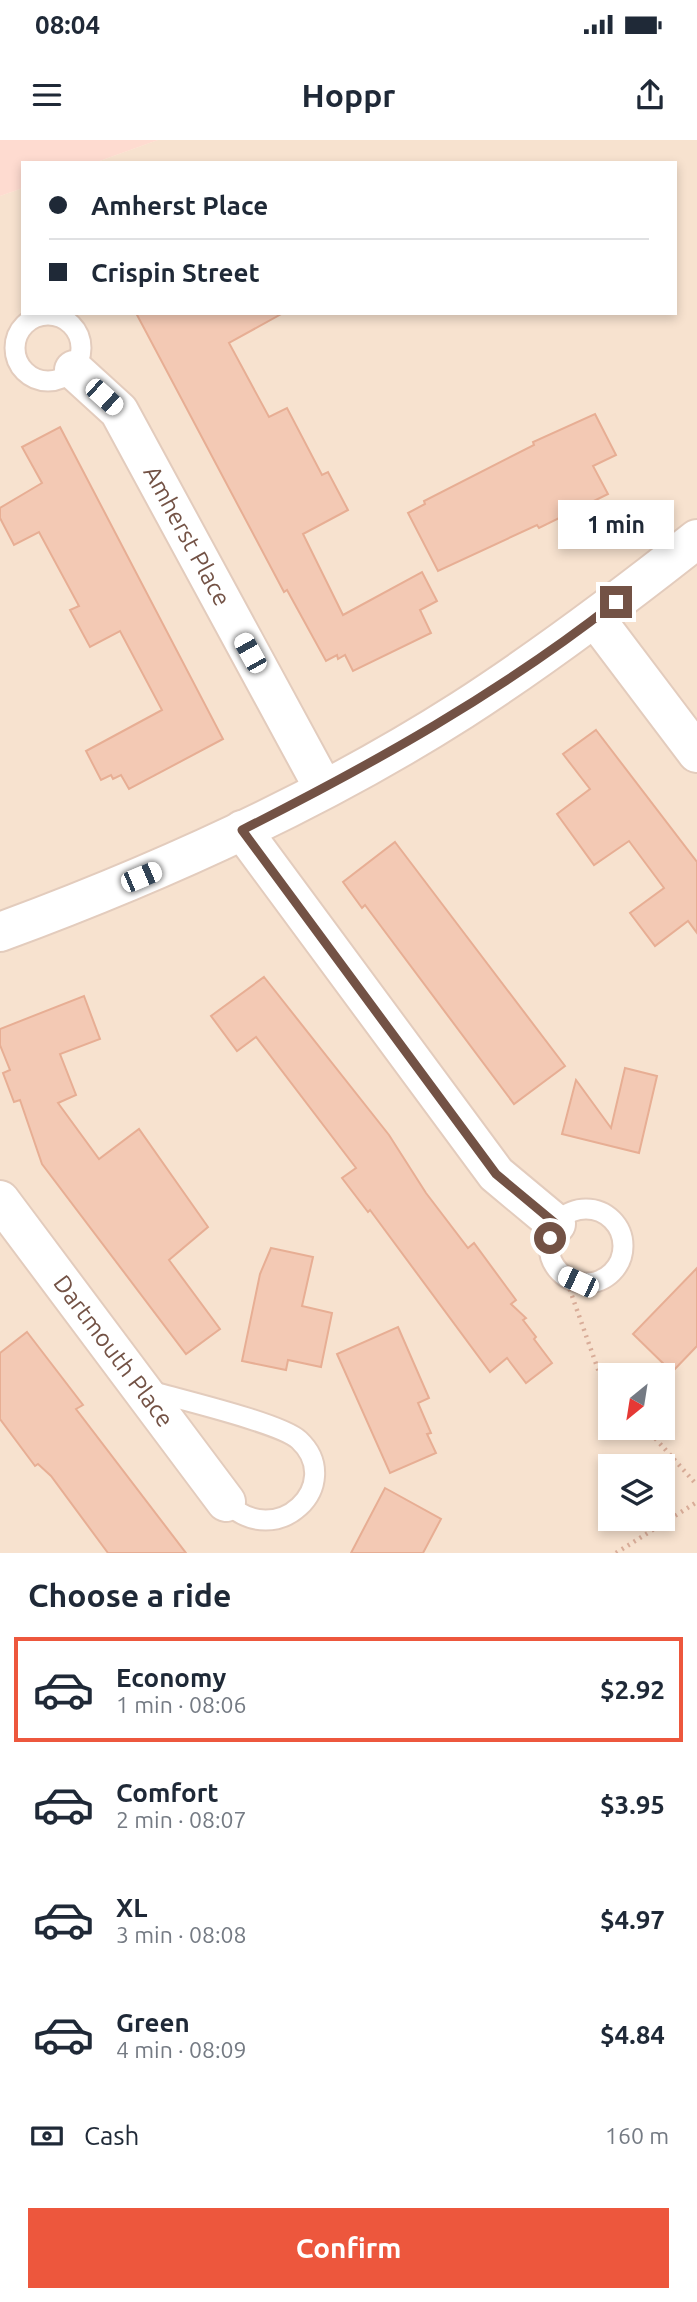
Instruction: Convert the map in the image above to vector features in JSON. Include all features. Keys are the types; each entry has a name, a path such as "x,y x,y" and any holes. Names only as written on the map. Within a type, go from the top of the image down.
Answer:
{"street":[{"name":"Amherst Place","path":"74,370 119,411 324,789"},
{"path":"0,932 90,899 242,830 324,789 462,710 596,618 697,539"},
{"path":"596,618 697,752"},
{"path":"242,830 496,1174 556,1224"},
{"name":"Dartmouth Place","path":"0,1200 145,1389 226,1502"}],"lane":[{"path":"579,1209 594,1209 607,1215 618,1225 623,1239 623,1254 617,1267 606,1277 593,1283 578,1282 565,1276 555,1266 549,1252 550,1238 556,1224 566,1214 579,1209"},
{"path":"145,1389 286,1432 309,1453 314,1468 313,1485 297,1511 283,1519 268,1522 251,1520 237,1513 226,1502"}],"path":[{"path":"565,1276 598,1369"},
{"path":"657,1440 697,1485"},
{"path":"616,1553 697,1502"}],"shaded area":[{"path":"0,140 158,140 100,161 21,161 21,189 0,196"},
{"path":"158,140 697,140 697,1553 0,1553 0,196 21,189 21,315 677,315 677,161 100,161"}],"building":[{"path":"137,315 279,315 229,343 269,417 287,408 322,475 328,472 348,510 303,534 343,615 422,572 437,601 420,610 431,633 353,671 345,655 338,659 337,655 326,661 287,590 284,592"},
{"path":"595,414 616,455 593,466 608,494 539,528 537,525 438,571 408,513 425,504 424,501 534,445 533,442"},
{"path":"60,427 223,739 129,789 121,775 113,779 111,775 101,780 86,751 162,710 120,631 90,647 70,610 79,606 39,532 14,545 0,518 0,508 42,483 22,447"},
{"path":"596,730 697,862 697,933 688,921 655,946 630,913 664,888 629,841 594,865 557,814 590,789 563,754"},
{"path":"395,842 565,1066 514,1104 365,905 362,908 343,882"},
{"path":"264,977 389,1135 426,1193 468,1248 474,1243 516,1300 511,1304 526,1318 523,1320 552,1363 526,1383 507,1358 490,1372 370,1210 368,1212 342,1178 356,1168 256,1037 237,1051 211,1016"},
{"path":"84,996 100,1039 60,1054 76,1095 58,1103 99,1159 139,1129 208,1227 169,1260 220,1329 186,1354 42,1164 20,1100 14,1102 3,1073 10,1070 0,1045 0,1029"},
{"path":"625,1068 657,1076 639,1153 562,1134 576,1080 611,1128"},
{"path":"271,1248 313,1257 302,1306 332,1313 321,1367 288,1360 286,1370 242,1361 260,1274"},
{"path":"697,1268 697,1346 676,1368 676,1363 663,1363 633,1334"},
{"path":"398,1327 429,1398 418,1403 436,1453 390,1473 337,1354"},
{"path":"27,1332 83,1405 76,1409 186,1553 108,1553 51,1476 38,1464 35,1466 0,1419 0,1353"},
{"path":"385,1488 441,1519 423,1553 351,1553"}],"route":[{"path":"550,1238 556,1224 496,1174 242,830 396,750 462,710 616,602"}]}
